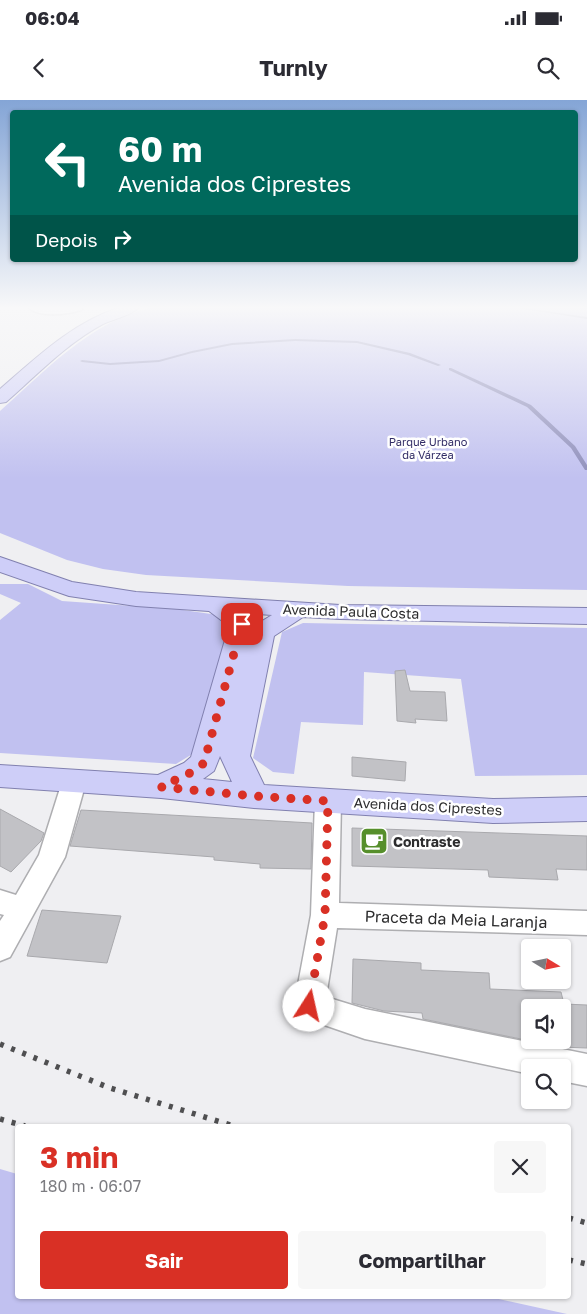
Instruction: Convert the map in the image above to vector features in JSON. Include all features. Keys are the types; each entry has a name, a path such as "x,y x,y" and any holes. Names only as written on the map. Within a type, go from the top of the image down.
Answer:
{"main road":[{"path":"0,381 20,365"},
{"path":"0,398 39,365"},
{"name":"Avenida Paula Costa","path":"0,564 69,589 136,599 297,610 587,616"},
{"path":"161,787 194,771 204,763 242,624 215,604"},
{"path":"254,796 235,756 262,632 297,610"},
{"name":"Avenida dos Ciprestes","path":"0,776 161,787 254,796 493,811 587,809"}],"street":[{"path":"0,948 11,905 52,857 74,782"},
{"path":"328,801 325,915 309,1006 374,1026 587,1070"},
{"name":"Praceta da Meia Laranja","path":"325,915 587,922"}],"green space":[{"name":"Parque Urbano da Várzea","path":"51,365 587,365 587,590 348,586 146,575 103,569 67,560 0,533 0,411"},
{"path":"0,584 28,584 62,601 176,609 218,615 232,629 199,750 176,764 0,753 0,620 21,603 0,594"},
{"path":"303,623 587,628 587,775 475,776 461,679 364,672 363,725 301,722 294,774 273,772 253,758 282,632"},
{"path":"0,1169 15,1173 15,1299 499,1299 567,1314 0,1314"}],"building":[{"path":"405,670 410,691 445,692 447,721 415,719 416,723 397,721 395,671"},
{"path":"352,757 406,762 405,781 352,776"},
{"path":"0,809 44,833 41,841 11,872 0,866"},
{"path":"81,810 312,823 311,869 260,868 260,864 214,860 214,857 70,846"},
{"path":"352,828 587,836 587,870 556,869 558,880 489,877 488,870 352,866"},
{"path":"42,910 121,916 107,963 27,956"},
{"path":"353,959 421,963 421,970 489,973 490,989 561,992 563,999 521,999 521,1039 423,1019 422,1013 384,1011 352,1003"},
{"path":"571,1004 587,1005 587,1048 571,1047"}],"waterway":[{"path":"450,369 529,406 573,447 587,469"}],"railway":[{"path":"0,1044 110,1088 227,1124"},
{"path":"0,1119 18,1124"},
{"path":"571,1219 587,1223"},
{"path":"571,1260 587,1264"}],"place":[{"name":"Contraste","path":"374,841"}],"route":[{"path":"242,624 204,763 194,771 161,787 328,801 325,915 309,1006"}]}
